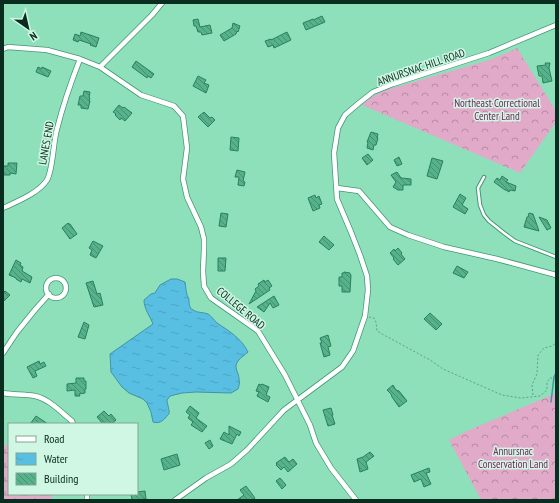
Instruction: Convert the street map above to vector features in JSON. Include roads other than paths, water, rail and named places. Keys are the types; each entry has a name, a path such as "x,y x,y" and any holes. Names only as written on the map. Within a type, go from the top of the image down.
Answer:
{"street":[{"path":"100,67 162,3"},
{"name":"ANNURSNAC HILL ROAD","path":"175,500 206,478 231,464 247,450 284,410 342,367 353,350 364,316 368,290 366,276 352,232 338,202 334,153 338,128 345,115 373,92 393,84 489,53 556,25"},
{"name":"COLLEGE ROAD","path":"3,49 8,47 47,50 80,59 100,67 141,95 174,106 183,116 187,148 183,179 187,197 202,227 204,239 204,286 211,298 258,331 285,375 310,425 316,443 331,468 356,500"},
{"name":"LANES END","path":"3,208 36,191 43,186 47,180 50,172 55,139 63,107 80,59"},
{"path":"337,188 359,191 390,227 408,235 444,247 556,275"},
{"path":"58,278 63,280 66,289 61,297 54,297 49,294 47,285 50,280 58,278"},
{"path":"3,353 16,332 49,294"},
{"path":"3,393 35,396 43,399 73,423"}],"lane":[{"path":"484,177 478,188 478,194 480,205 486,218 515,241 556,257"}],"water":[{"path":"171,279 177,279 185,282 191,308 196,312 206,313 209,315 238,339 248,352 240,358 236,366 239,377 238,389 231,393 196,392 170,396 167,400 169,414 162,421 155,423 153,422 147,403 143,399 129,393 122,387 111,372 110,354 153,324 146,309 144,300 151,294 155,293 160,285"}],"waterway":[{"path":"551,402 554,377 556,373"}],"park label":[{"name":"Northeast Correctional Center Land","path":"497,109"},
{"name":"Annursnac Conservation Land","path":"513,457"}]}
